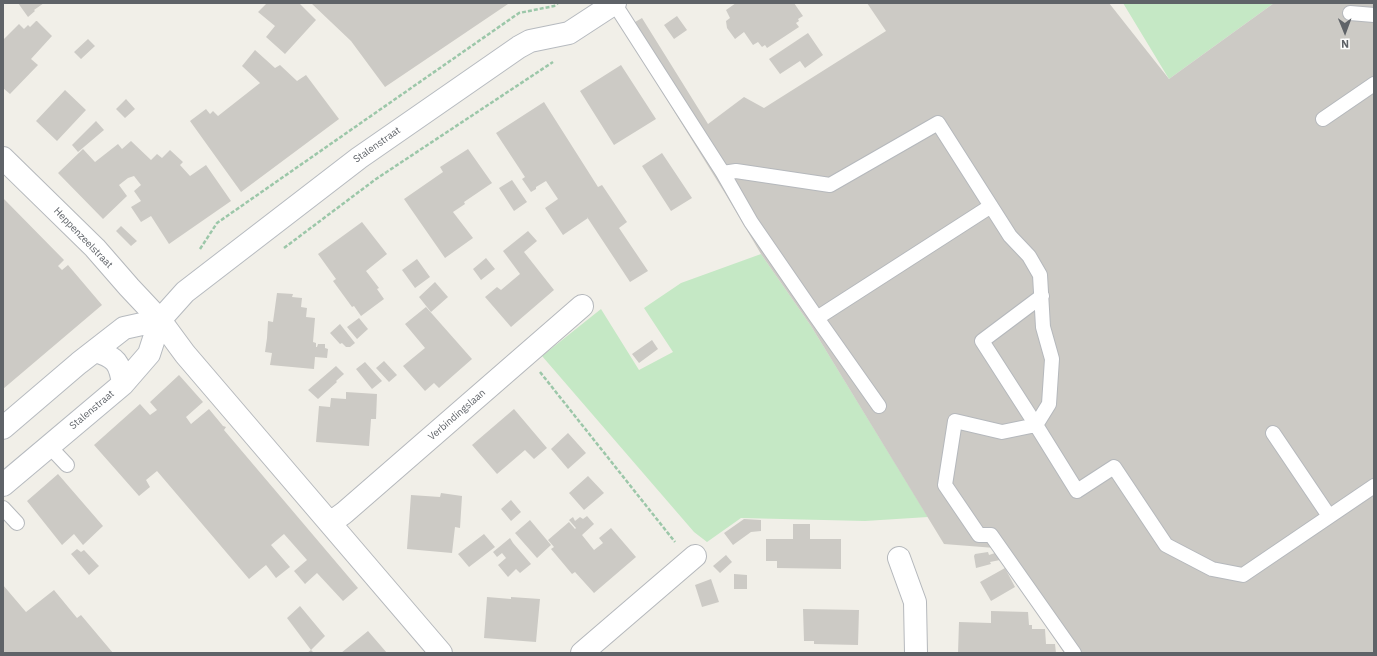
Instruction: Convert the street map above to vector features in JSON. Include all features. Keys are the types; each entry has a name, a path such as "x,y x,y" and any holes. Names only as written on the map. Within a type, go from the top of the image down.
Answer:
{"street":[{"name":"Stalenstraat","path":"3,485 123,384 150,354 160,320 185,292 359,158 519,47 530,41 569,32 615,3"},
{"name":"Heppenzeelstraat","path":"3,158 95,248 160,320"},
{"name":"Verbindingslaan","path":"330,523 344,513 582,306"},
{"path":"3,428 79,363 124,328 160,320 185,354 441,653"},
{"path":"95,351 106,354 115,360 121,370 123,384"},
{"path":"582,653 692,558"},
{"path":"899,558 915,602 916,653"}],"lane":[{"path":"615,3 723,173 751,222 816,318 880,406"},
{"path":"1350,13 1374,14"},
{"path":"1323,119 1374,84"},
{"path":"723,173 736,171 830,185 938,123 1010,236 1029,256 1040,275 1043,327 1052,359 1049,404 1036,425 1002,432 955,421 945,485 978,535 991,535 1074,653"},
{"path":"816,318 991,206"},
{"path":"1042,296 982,341 1077,491 1114,467 1166,545 1212,569 1243,575 1374,486"},
{"path":"1273,433 1329,516"},
{"path":"49,446 68,465"},
{"path":"3,508 17,523"}],"path":[{"path":"284,249 376,179 554,61"},
{"path":"526,355 677,544 692,558"}],"green space":[{"path":"1123,3 1274,3 1169,79"},
{"path":"761,254 811,326 928,517 865,521 741,518 707,542 694,532 542,356 601,309 639,370 673,352 644,308 681,283"}],"building":[{"path":"18,3 44,3 34,10 35,11 28,17"},
{"path":"267,3 299,3 316,20 285,54 266,37 275,26 258,12"},
{"path":"311,3 508,4 385,87 351,41"},
{"path":"736,3 794,3 803,16 798,19 799,21 796,23 799,27 767,48 765,45 762,47 758,42 753,45 744,32 735,39 727,28 726,21 730,18 726,10"},
{"path":"867,3 1109,3 1169,79 1274,3 1374,3 1374,653 1064,653 995,548 944,544 811,326 761,254 623,29 642,18 708,124 744,97 764,108 886,31"},
{"path":"677,16 687,30 674,39 664,25"},
{"path":"36,21 52,36 31,59 38,65 10,94 3,88 3,40 19,24 24,29 28,25 30,27"},
{"path":"808,33 823,55 805,68 800,61 780,74 769,59"},
{"path":"88,39 95,46 81,59 74,52"},
{"path":"255,50 275,68 280,65 297,81 306,75 339,119 241,192 190,121 206,109 210,114 213,111 218,116 260,83 242,66"},
{"path":"621,65 656,119 614,145 580,91"},
{"path":"65,90 86,110 57,141 36,121"},
{"path":"126,99 135,109 125,118 116,109"},
{"path":"544,102 598,187 602,185 627,222 619,228 648,271 630,282 588,218 563,235 545,208 558,199 546,181 531,192 522,179 525,177 496,133"},
{"path":"96,121 104,130 78,152 72,145"},
{"path":"131,141 151,160 157,154 162,158 170,150 183,162 180,165 190,176 206,165 231,201 169,244 151,216 141,222 131,207 141,201 134,191 141,185 134,176 128,178 119,185 127,196 103,219 58,173 83,149 95,162 118,144 122,149"},
{"path":"468,149 492,183 464,202 465,204 453,212 473,238 445,258 404,199 443,172 440,167"},
{"path":"662,153 692,198 671,211 642,166"},
{"path":"512,180 527,202 514,211 499,188"},
{"path":"3,198 64,260 58,266 62,270 68,265 102,305 3,389"},
{"path":"362,222 387,254 366,271 379,288 377,289 384,299 361,316 354,306 352,307 333,281 336,279 318,254"},
{"path":"121,226 137,241 131,246 116,231"},
{"path":"528,231 537,241 524,252 554,290 511,327 485,297 497,287 501,290 520,274 503,251"},
{"path":"486,258 495,269 481,280 473,269"},
{"path":"417,259 430,277 415,288 402,270"},
{"path":"435,282 448,297 431,312 419,297"},
{"path":"277,293 293,294 292,297 302,298 301,307 307,308 306,317 315,318 313,342 316,343 316,347 318,344 325,344 325,348 328,349 327,358 315,357 314,369 270,365 272,353 265,352 268,321 273,322"},
{"path":"426,307 472,359 439,388 434,383 425,391 403,366 425,348 405,324"},
{"path":"359,318 368,329 357,339 347,327"},
{"path":"340,324 355,343 350,347 346,347 342,343 340,344 330,333"},
{"path":"652,340 658,349 639,363 632,354"},
{"path":"384,361 397,375 389,382 376,368"},
{"path":"365,362 382,381 372,389 356,369"},
{"path":"336,366 344,374 318,399 308,390"},
{"path":"179,375 203,402 186,417 191,424 209,409 223,426 226,427 224,430 358,588 343,601 317,573 305,584 294,571 307,560 284,534 271,545 290,567 276,578 266,565 249,579 157,471 146,480 150,487 139,496 94,445 140,404 150,415 157,410 150,402"},
{"path":"346,392 377,394 376,419 371,419 369,446 316,442 319,406 330,407 331,398 346,399"},
{"path":"514,409 547,448 534,459 525,450 497,474 472,445"},
{"path":"568,433 586,453 568,469 551,449"},
{"path":"58,474 103,526 83,545 74,534 62,545 27,501"},
{"path":"588,476 604,493 584,510 569,493"},
{"path":"441,493 462,496 460,528 455,527 452,553 407,549 411,495 440,497"},
{"path":"511,500 521,512 511,521 501,509"},
{"path":"587,516 594,524 582,535 594,550 603,543 599,538 611,528 636,557 594,593 575,572 572,574 551,549 554,547 548,540 569,522 575,529 576,528 569,520 573,517 575,521 580,517 583,519"},
{"path":"744,519 761,520 761,531 751,532 733,545 724,533"},
{"path":"530,520 551,545 537,558 515,533"},
{"path":"793,524 810,524 810,539 841,539 841,569 777,568 777,561 766,561 766,539 793,539"},
{"path":"484,534 495,547 469,567 458,554"},
{"path":"510,538 531,564 520,573 516,569 508,577 498,565 506,558 502,553 497,557 493,552"},
{"path":"77,549 81,552 84,550 99,566 89,575 71,554"},
{"path":"988,552 989,555 995,553 1000,560 990,562 991,564 976,568 975,554"},
{"path":"726,555 732,562 720,573 713,566"},
{"path":"1005,568 1015,587 991,601 980,582"},
{"path":"734,574 747,575 747,589 734,589"},
{"path":"711,579 719,602 702,607 695,585"},
{"path":"3,585 26,612 54,590 77,618 81,615 113,653 3,653"},
{"path":"487,597 540,599 536,642 484,638"},
{"path":"300,606 325,636 311,650 287,618"},
{"path":"803,609 859,610 858,645 814,644 814,641 804,641"},
{"path":"991,611 1028,612 1029,625 1032,625 1032,629 1045,629 1046,644 1055,644 1056,653 958,653 959,622 991,623"},
{"path":"368,631 387,653 341,653"},
{"path":"311,650 314,653 307,653"}]}
